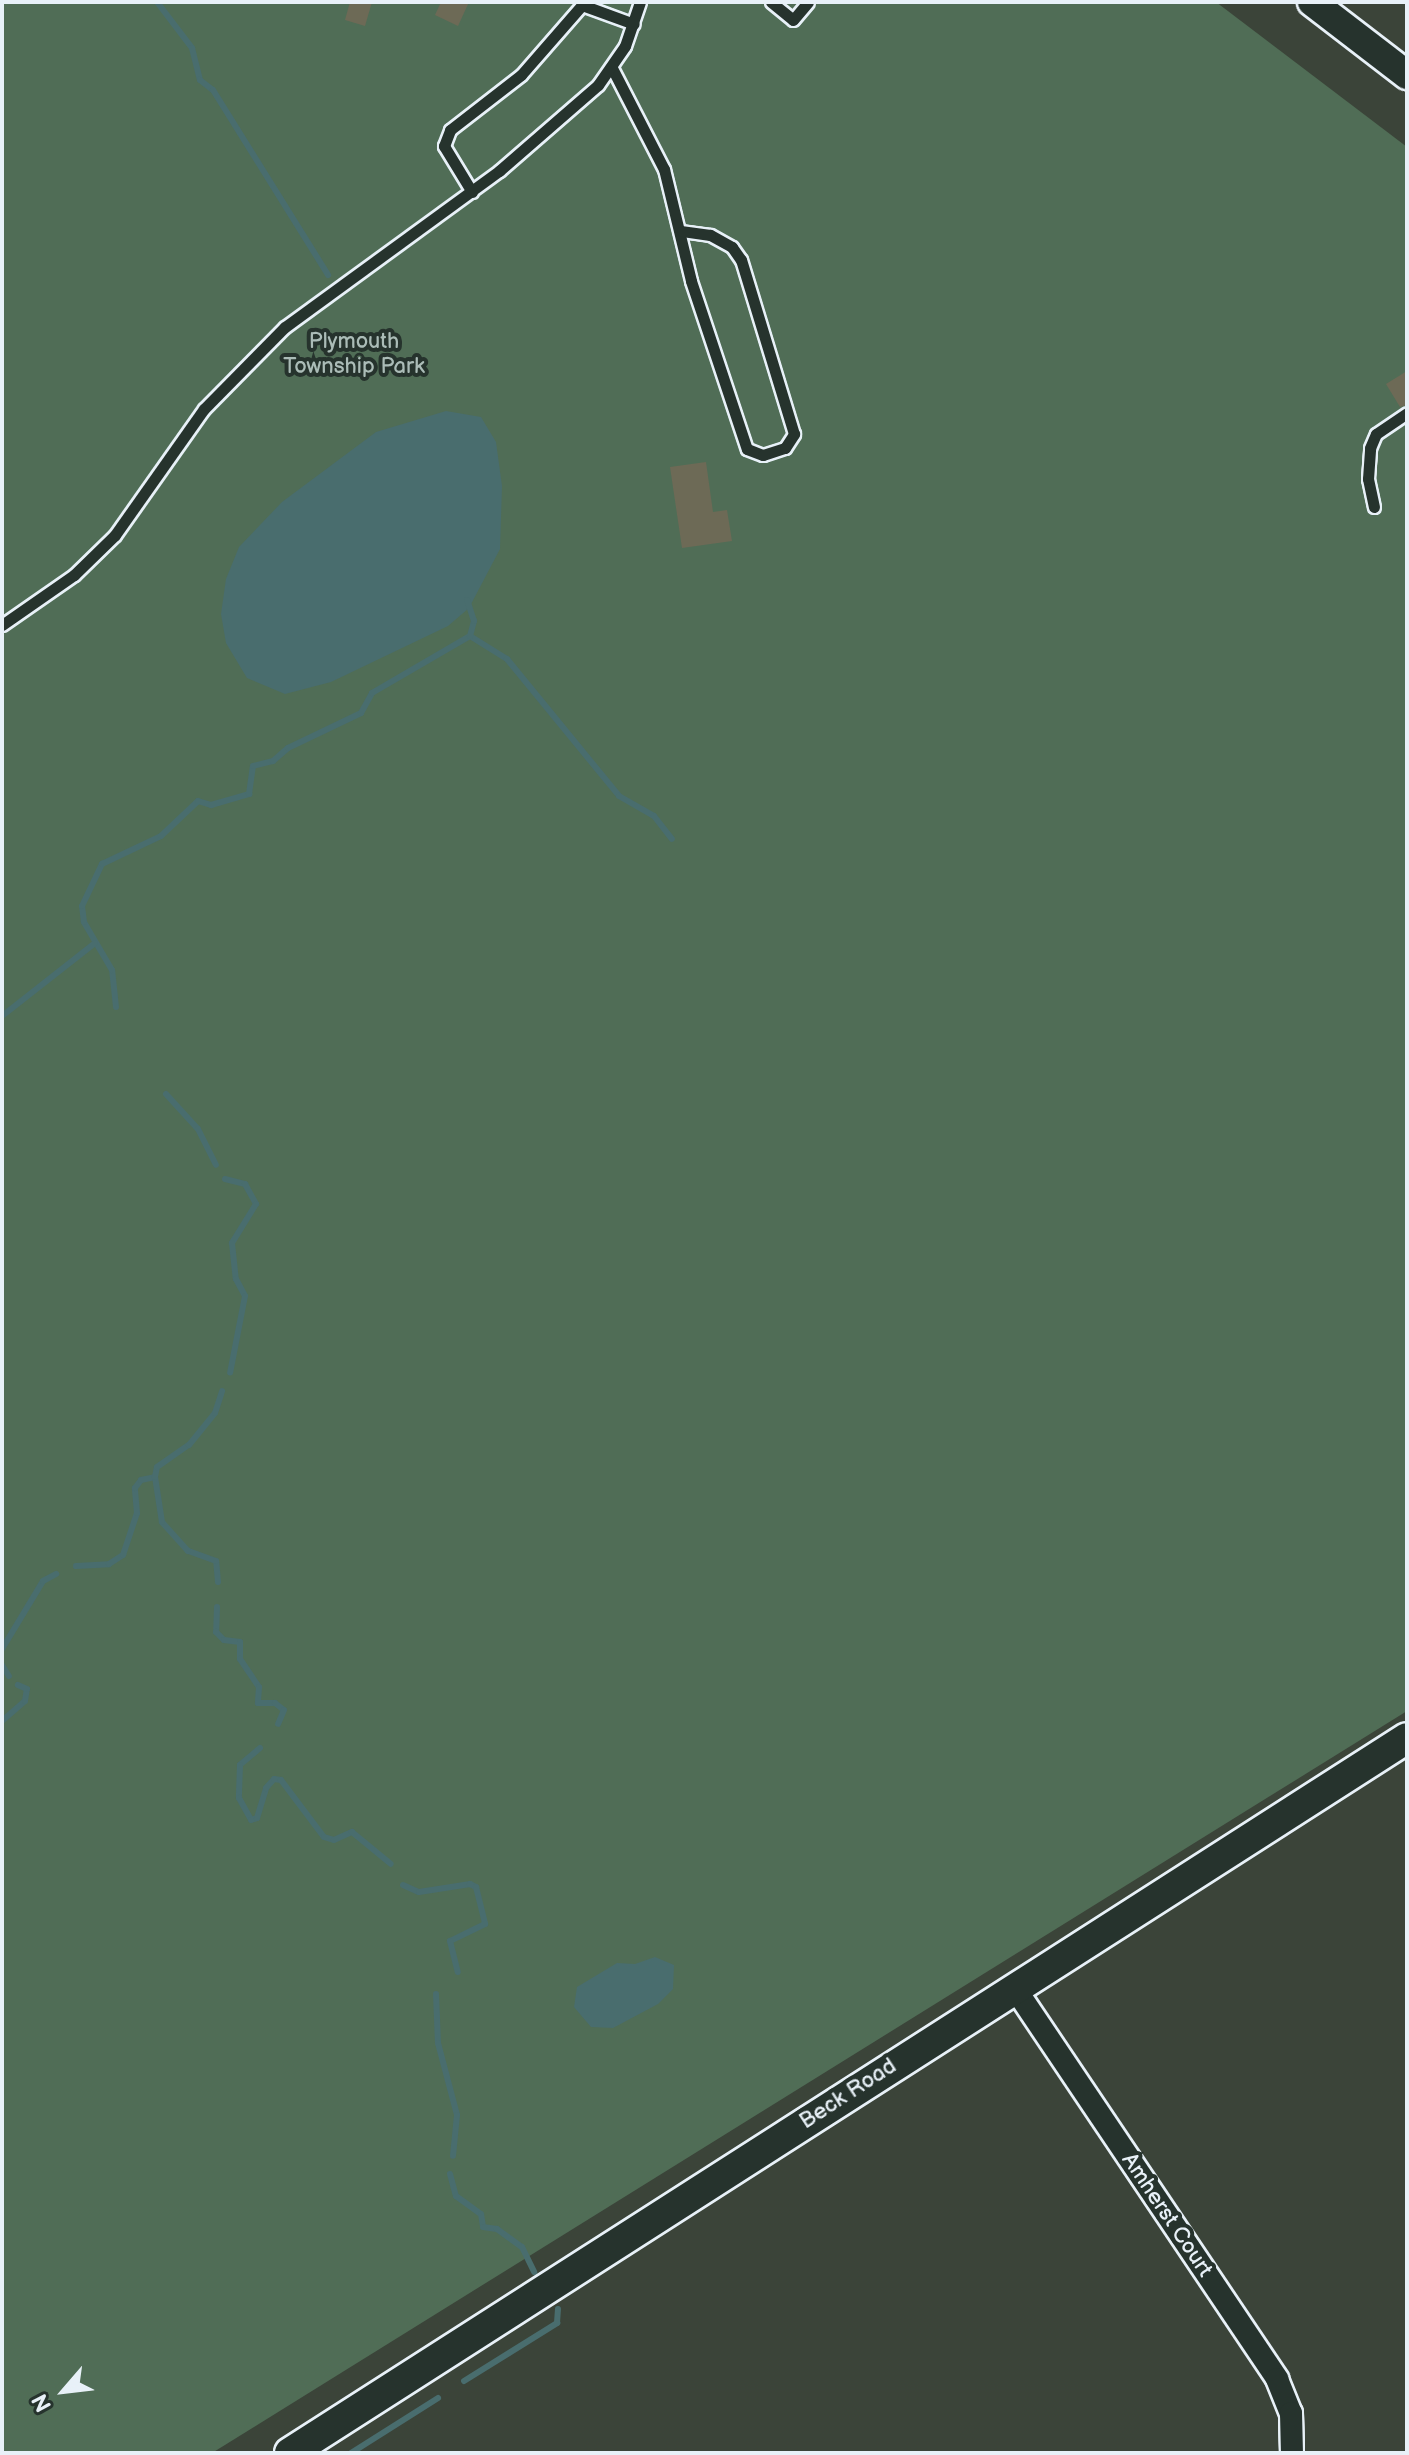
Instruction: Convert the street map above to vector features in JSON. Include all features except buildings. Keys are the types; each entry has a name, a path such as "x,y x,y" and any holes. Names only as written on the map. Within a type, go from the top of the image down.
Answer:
{"main road":[{"name":"Beck Road","path":"290,2453 1407,1738"}],"street":[{"path":"1312,2 1407,75"},
{"name":"Amherst Court","path":"1014,1987 1277,2379 1291,2413 1292,2453"}],"lane":[{"path":"2,625 74,575 115,535 204,409 274,338 472,192 612,68 634,24 640,2"},
{"path":"771,2 793,20 808,2"},
{"path":"472,192 444,146 450,130 521,75 582,5 634,24"},
{"path":"612,68 664,169 682,231 691,281 747,449 763,455 785,448 794,434 741,260 732,247 710,235 682,231"},
{"path":"1374,507 1368,479 1370,448 1376,434 1407,413"}],"green space":[{"name":"Plymouth Township Park","path":"2,2 1216,2 1407,147 1407,1711 212,2453 2,2453"}],"water":[{"path":"446,411 481,417 496,442 502,486 500,549 469,608 448,626 331,682 285,694 247,678 226,643 221,614 226,579 239,547 282,502 376,432"},
{"path":"655,1957 674,1965 673,1989 658,2004 613,2028 591,2027 574,2007 577,1987 617,1963 635,1964"}],"waterway":[{"path":"157,2 192,48 200,80 213,90 328,275"},
{"path":"116,1007 112,970 84,922 82,906 102,864 161,836 198,801 211,805 249,794 253,766 273,761 288,748 361,713 372,693 470,636 474,621 467,600"},
{"path":"470,636 507,659 619,796 654,816 672,839"},
{"path":"2,1016 95,943"},
{"path":"166,1094 198,1129 216,1165"},
{"path":"225,1179 245,1184 256,1204 232,1243 236,1279 245,1296 230,1373"},
{"path":"218,1582 216,1561 188,1551 162,1522 155,1477 157,1467 189,1445 215,1413 222,1391"},
{"path":"76,1566 109,1564 123,1555 137,1513 135,1488 141,1480 155,1477"},
{"path":"2,1649 43,1581 56,1574"},
{"path":"217,1607 216,1632 224,1640 240,1642 240,1659 259,1687 258,1703 275,1703 284,1710 278,1724"},
{"path":"2,1665 9,1676"},
{"path":"2,1721 25,1701 27,1689 18,1685"},
{"path":"260,1748 240,1765 239,1798 251,1820 257,1818 266,1788 274,1779 281,1780 324,1837 334,1840 352,1832 391,1864"},
{"path":"403,1885 419,1892 470,1884 476,1887 485,1924 450,1941 458,1972"},
{"path":"436,1994 438,2043 457,2115 453,2156"},
{"path":"450,2174 456,2196 481,2214 483,2227 497,2229 522,2247 534,2272"},
{"path":"464,2381 557,2323 558,2309"},
{"path":"351,2453 438,2398"}]}
